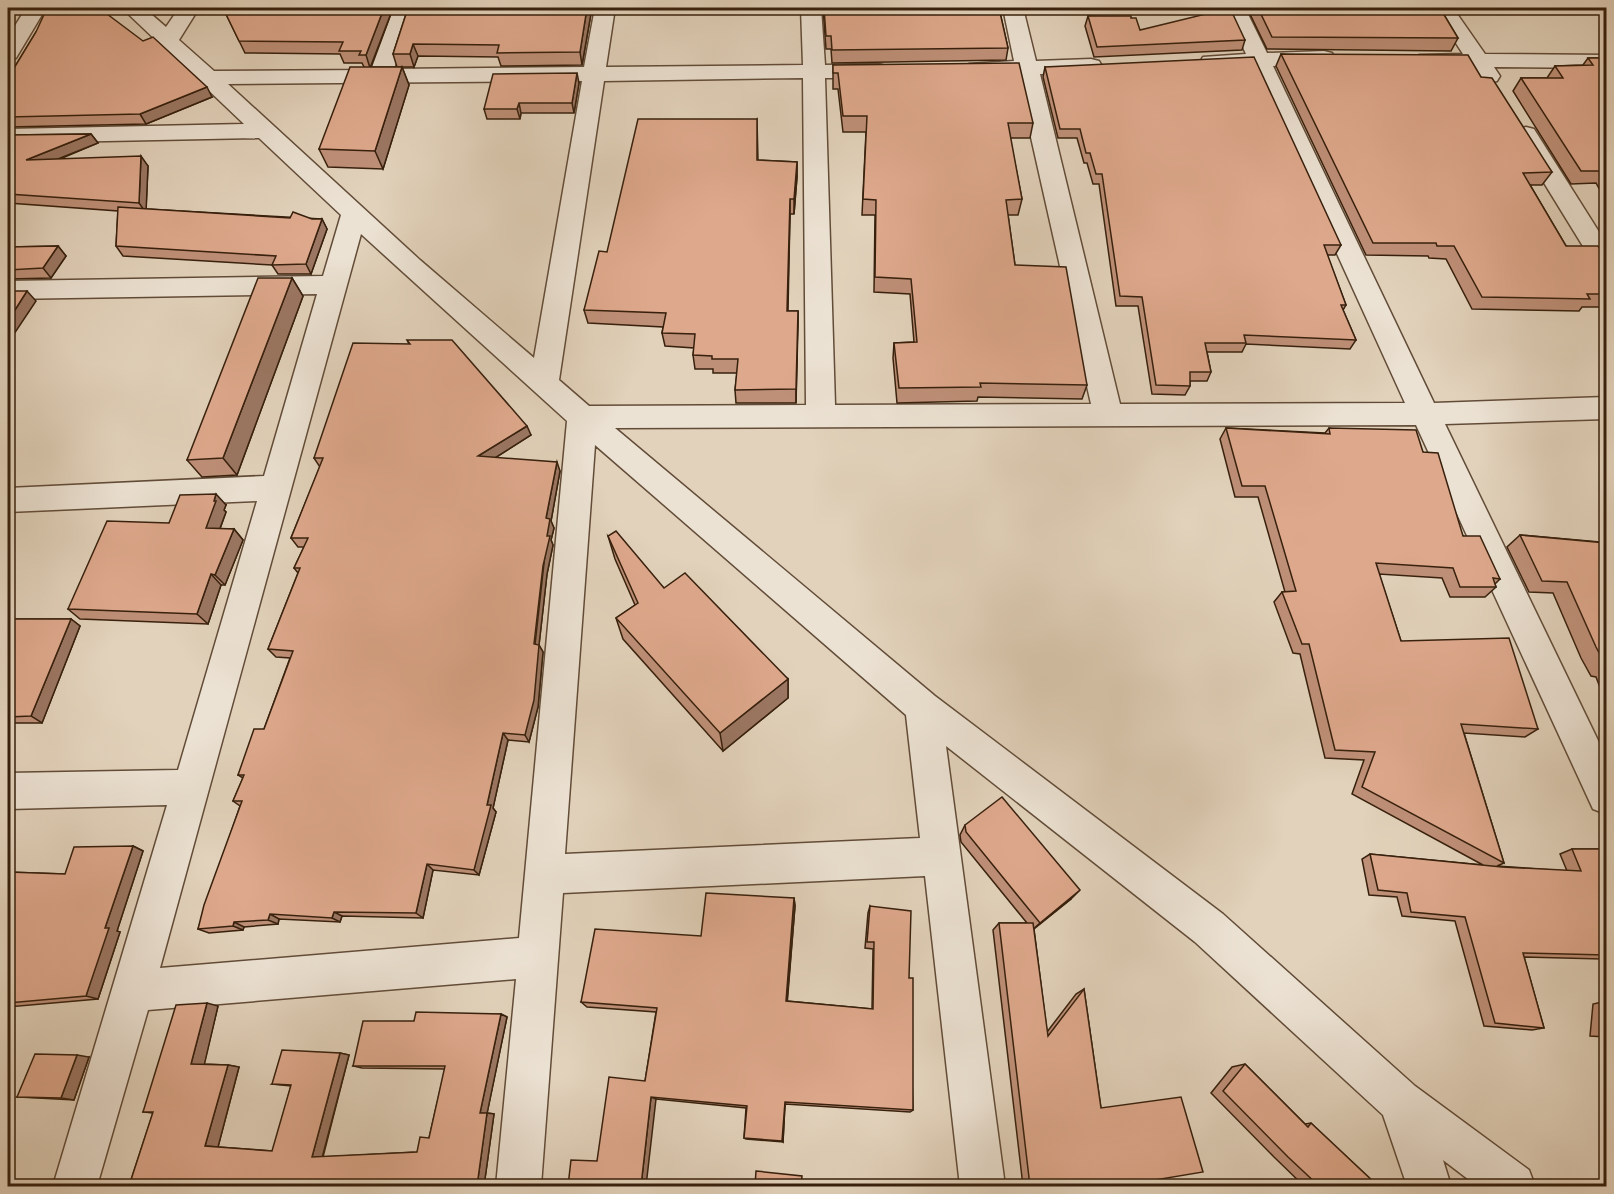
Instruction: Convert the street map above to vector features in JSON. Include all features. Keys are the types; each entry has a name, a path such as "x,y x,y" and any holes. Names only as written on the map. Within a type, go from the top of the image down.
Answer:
{"street":[{"path":"8,52 36,8"},
{"path":"132,8 354,213 582,417 923,707 1209,928 1400,1101 1513,1186"},
{"path":"168,40 189,8"},
{"path":"380,77 404,8"},
{"path":"544,383 596,75 605,8"},
{"path":"811,8 821,417"},
{"path":"1013,8 1108,416"},
{"path":"1235,8 1606,796"},
{"path":"1443,8 1499,91"},
{"path":"1190,63 1290,57 1349,59"},
{"path":"1409,60 1606,62"},
{"path":"956,70 1108,66"},
{"path":"207,78 897,70"},
{"path":"1512,111 1606,263"},
{"path":"8,136 265,131"},
{"path":"75,1186 133,992 354,213"},
{"path":"8,290 334,285"},
{"path":"582,417 1425,414 1606,408"},
{"path":"519,1186 582,417"},
{"path":"8,501 276,488"},
{"path":"923,707 983,1186"},
{"path":"8,791 190,787"},
{"path":"546,874 940,856"},
{"path":"133,992 539,957"},
{"path":"1400,1101 1430,1186"}],"building":[{"path":"47,8 99,8 143,41 153,37 207,87 140,114 8,117 8,78 36,32"},
{"path":"223,8 384,8 366,55 359,55 361,51 339,51 343,42 239,41"},
{"path":"408,8 587,8 580,52 497,53 499,45 413,44 410,54 393,54"},
{"path":"824,8 999,8 1008,48 832,50 831,36 826,36"},
{"path":"1230,8 1245,40 1097,47 1088,16 1131,16 1131,18 1136,18 1140,30"},
{"path":"1258,8 1440,8 1458,38 1272,37"},
{"path":"1281,54 1468,55 1481,77 1492,78 1552,172 1523,173 1566,246 1598,246 1606,258 1606,294 1587,294 1590,299 1482,297 1454,246 1437,246 1436,243 1373,243"},
{"path":"1254,57 1341,245 1324,245 1346,305 1341,305 1356,340 1244,335 1246,343 1205,343 1211,372 1190,372 1190,386 1156,385 1142,297 1120,296 1102,174 1096,174 1090,153 1086,153 1080,129 1060,129 1045,67"},
{"path":"1588,58 1606,58 1606,171 1581,171 1521,78 1563,78 1555,66 1593,65"},
{"path":"1019,63 1033,123 1008,123 1022,199 1006,200 1015,265 1066,267 1087,385 980,383 981,387 899,388 894,343 917,342 911,279 875,277 876,200 863,199 867,116 843,116 838,73 833,73 833,65"},
{"path":"350,67 402,67 375,151 319,149"},
{"path":"577,73 572,103 519,103 517,109 484,109 493,74"},
{"path":"638,119 757,119 757,160 797,162 794,199 790,199 787,311 798,311 796,389 735,390 738,359 712,359 712,356 693,355 695,334 662,333 666,313 584,310 599,251 607,252"},
{"path":"91,134 26,160 141,156 139,203 8,194 8,135"},
{"path":"118,207 290,218 293,212 312,219 322,219 306,264 272,265 276,256 116,246"},
{"path":"58,246 43,268 8,270 8,247"},
{"path":"258,278 292,278 223,458 187,460"},
{"path":"8,291 27,291 8,321"},
{"path":"407,340 452,340 527,426 478,456 557,462 546,518 550,519 547,536 550,536 543,566 534,644 539,645 534,700 525,735 503,733 487,805 491,805 474,870 427,864 416,913 334,912 332,918 270,914 268,920 234,922 233,926 198,929 204,905 242,801 233,801 244,775 238,775 254,729 264,729 293,651 268,649 300,568 294,568 308,538 291,538 323,458 314,458 353,343 410,344"},
{"path":"1226,428 1330,434 1329,428 1416,430 1423,452 1438,453 1463,536 1480,536 1500,579 1493,578 1496,587 1460,587 1453,568 1376,563 1401,641 1509,638 1538,729 1461,724 1504,863 1362,787 1375,752 1335,750 1309,644 1302,644 1282,592 1296,591 1265,486 1242,486"},
{"path":"216,494 214,501 216,501 206,528 234,529 215,575 211,574 197,614 68,609 107,521 169,523 180,495"},
{"path":"616,531 664,588 685,573 788,679 720,733 616,618 638,603 608,536"},
{"path":"1520,535 1606,543 1606,666 1567,582 1542,581"},
{"path":"8,619 71,619 31,716 8,717"},
{"path":"1002,797 1080,890 1040,923 966,832 965,825"},
{"path":"133,846 105,928 109,928 86,996 8,1003 8,872 65,874 74,847"},
{"path":"1572,849 1606,849 1606,914 1600,914 1606,933 1606,955 1523,953 1544,1028 1495,1023 1465,917 1411,912 1407,893 1378,890 1370,854 1502,867 1581,871"},
{"path":"706,893 794,898 786,1001 873,1009 874,942 867,942 870,906 911,911 909,978 913,978 913,1110 785,1102 782,1141 744,1138 747,1106 651,1097 641,1186 568,1186 571,1160 597,1161 609,1077 645,1081 657,1008 581,1002 595,929 701,936"},
{"path":"999,923 1033,923 1048,1036 1084,989 1101,1108 1181,1097 1203,1172 1119,1186 1030,1186"},
{"path":"207,1003 191,1064 228,1065 205,1146 272,1151 291,1085 272,1084 282,1050 340,1053 312,1157 417,1152 420,1137 429,1138 445,1066 353,1066 363,1021 414,1021 416,1012 501,1014 480,1113 487,1113 477,1186 129,1186 153,1112 143,1112 176,1005"},
{"path":"35,1054 77,1055 61,1098 17,1097"},
{"path":"1245,1064 1308,1127 1311,1123 1378,1186 1319,1186 1223,1091"},
{"path":"756,1171 802,1176 801,1186 755,1186"},
{"path":"897,1180 934,1183 934,1186 897,1186"}]}
